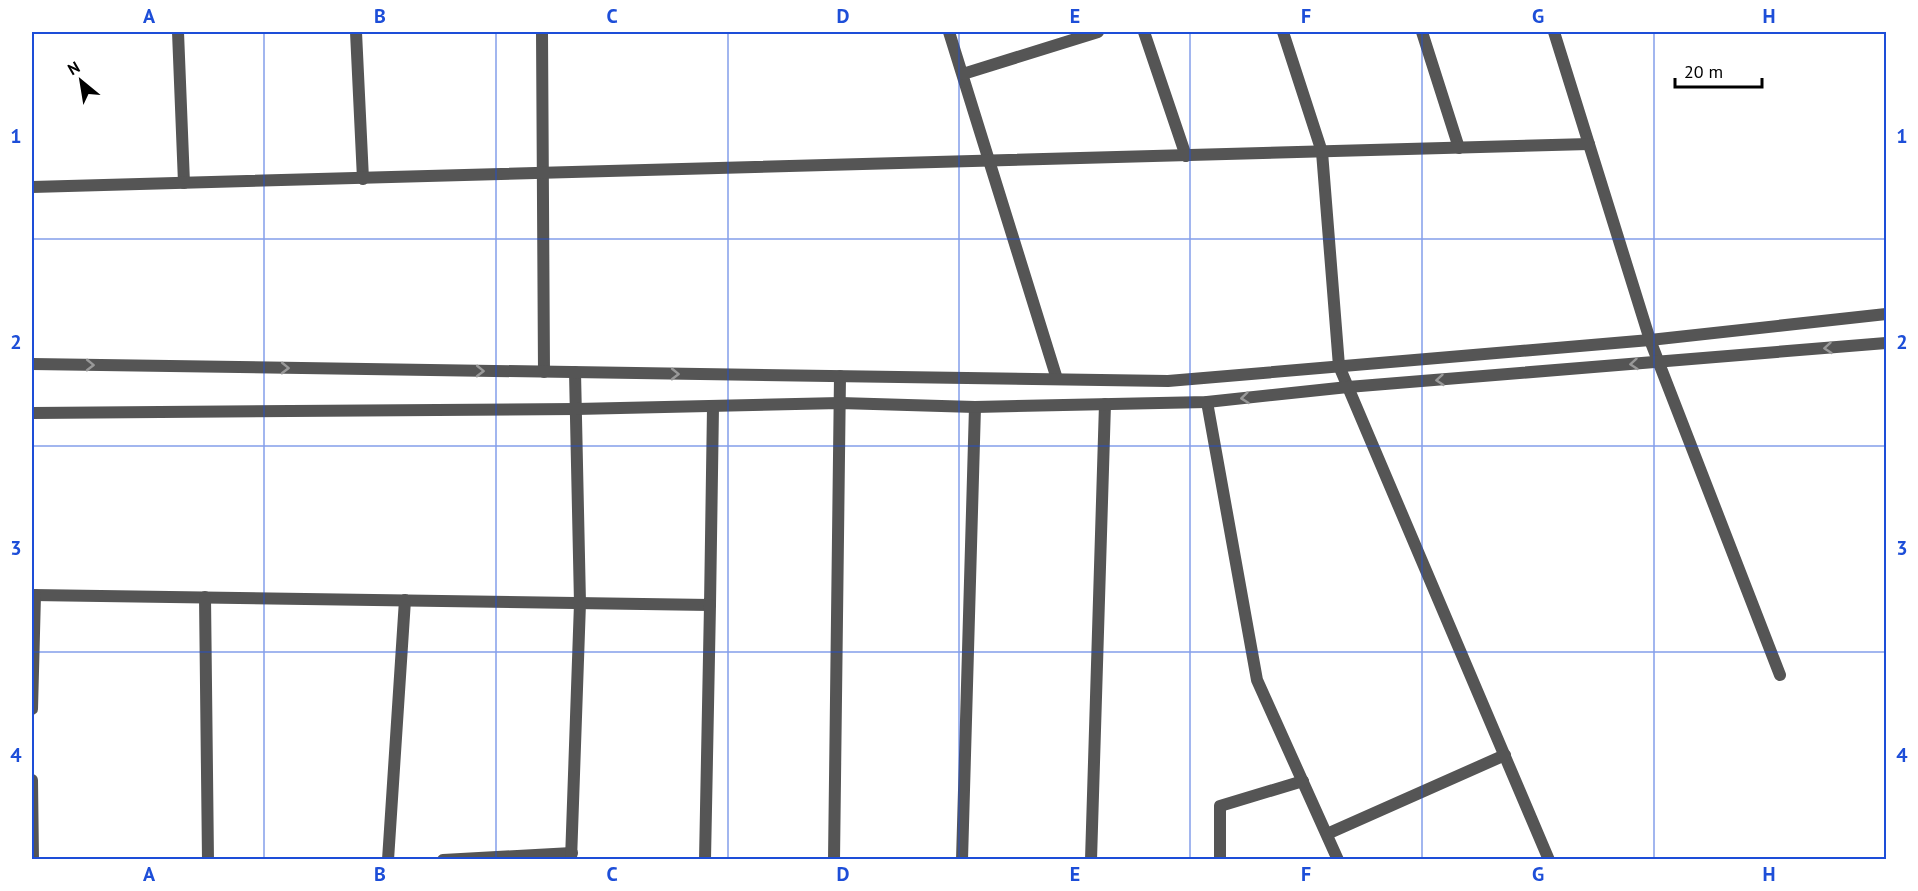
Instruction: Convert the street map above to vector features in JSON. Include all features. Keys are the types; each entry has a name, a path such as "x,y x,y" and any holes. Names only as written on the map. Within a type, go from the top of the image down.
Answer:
{"street":[{"path":"178,32 184,183"},
{"path":"356,32 363,179"},
{"path":"542,32 544,372"},
{"path":"949,32 1057,379"},
{"path":"963,74 1098,32"},
{"path":"1144,32 1186,156"},
{"path":"1283,32 1322,152 1339,366 1549,860"},
{"path":"1422,32 1459,148"},
{"path":"1554,32 1650,340 1780,675"},
{"path":"32,187 1589,144"},
{"path":"32,364 1168,381 1650,340 1887,314"},
{"path":"32,413 576,409 840,403 975,406 1207,402 1348,387 1887,343"},
{"path":"443,860 572,856 580,603 574,372"},
{"path":"834,860 840,376"},
{"path":"1207,402 1257,680 1338,860"},
{"path":"1091,860 1105,404"},
{"path":"962,860 975,406"},
{"path":"705,860 713,407"},
{"path":"32,709 33,595 710,604"},
{"path":"205,597 208,860"},
{"path":"388,860 405,600"},
{"path":"1327,834 1505,755"},
{"path":"32,780 33,860"},
{"path":"1220,860 1221,806 1303,781"}]}
